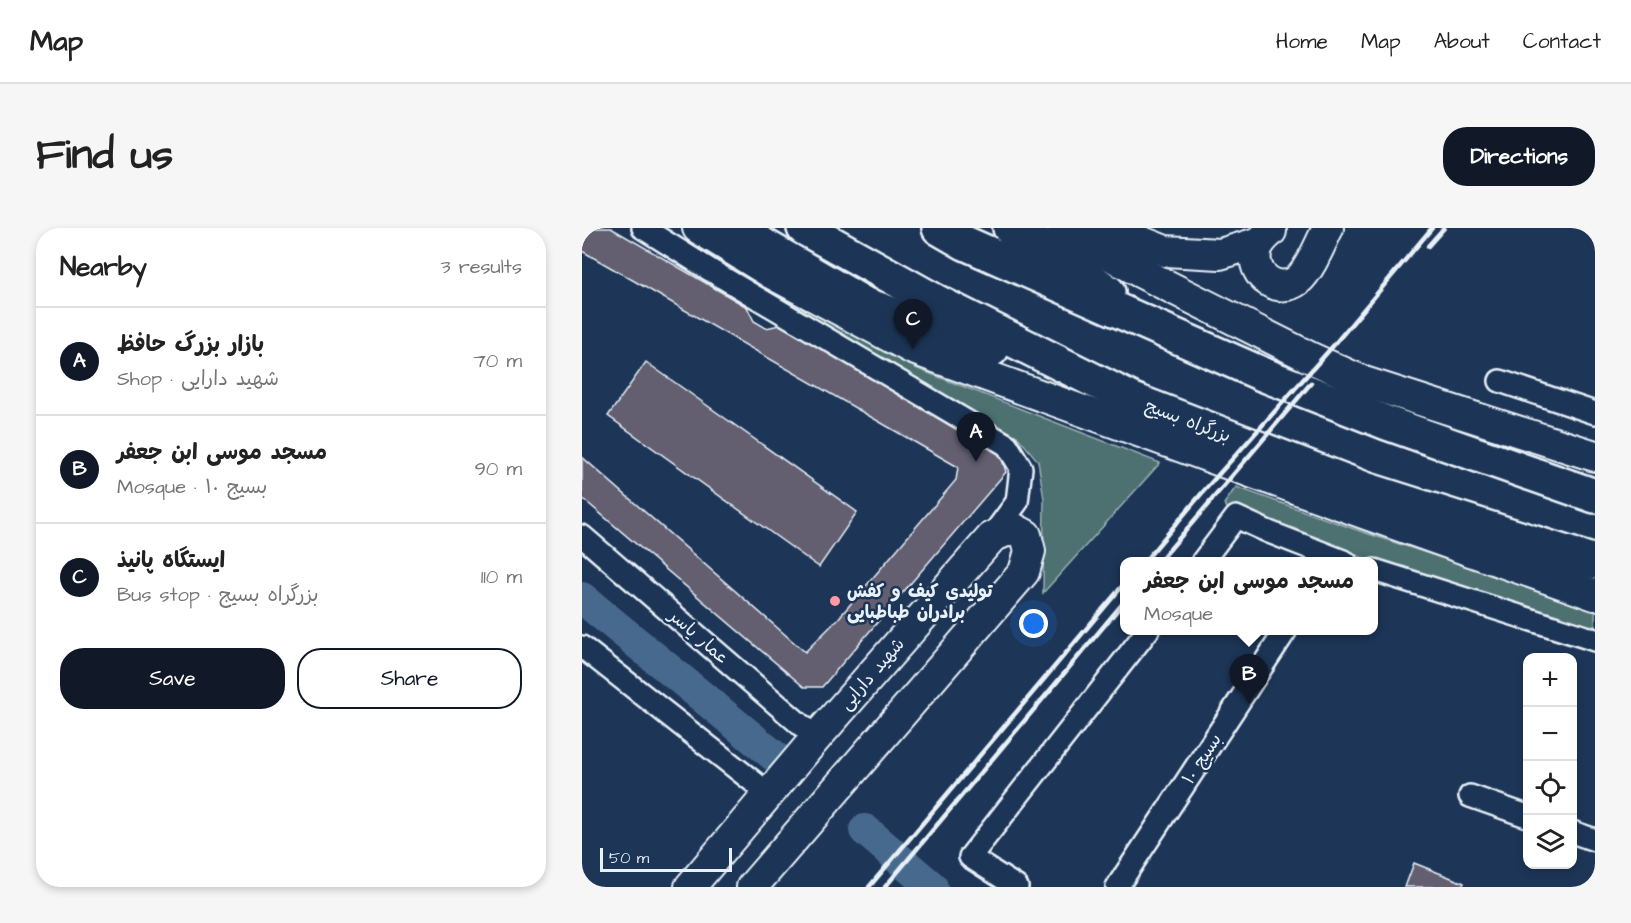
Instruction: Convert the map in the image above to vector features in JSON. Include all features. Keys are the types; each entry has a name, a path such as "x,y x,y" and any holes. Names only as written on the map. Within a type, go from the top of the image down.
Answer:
{"highway":[{"path":"734,228 864,304 1133,400"},
{"name":"بزرگراه بسیج","path":"804,228 935,301 1133,400 1365,489 1595,562"},
{"path":"939,228 965,243 1262,374 1387,423 1595,496"},
{"path":"1010,228 1052,251 1163,332"}],"main road":[{"path":"698,228 771,273 913,348 1366,514 1595,595"},
{"path":"1064,228 1138,271 1309,357 1364,382 1595,456"},
{"path":"1107,228 1165,251 1220,254 1267,235"},
{"path":"1267,235 1256,252 1255,262 1259,272 1266,280 1275,285 1286,285 1296,282 1304,275 1328,228"},
{"path":"752,887 1024,572 1030,551 1026,535 1013,528 992,537"},
{"name":"شهید دارایی","path":"690,887 816,738 992,537"}],"street":[{"path":"643,228 1007,445 1021,468 1017,502 992,537"},
{"path":"1500,381 1595,413"},
{"path":"1205,557 1236,517 1330,557"},
{"name":"عمار یاسر","path":"582,536 816,738"},
{"path":"1378,571 1595,640"},
{"path":"1017,887 970,857 1144,635"},
{"name":"بسیج ۱۰","path":"1117,887 1283,635"},
{"path":"582,647 770,794"},
{"path":"1470,796 1524,815"},
{"path":"1577,834 1595,840"}],"green space":[{"path":"748,276 918,369 1160,463 1043,593 1044,499 1038,461 1017,436 745,283"},
{"path":"1236,487 1595,609 1595,633 1378,562 1378,557 1362,557 1233,515 1224,504"}],"building":[{"path":"582,228 611,228 747,307 754,321 766,328 780,325 1000,452 1006,472 822,687 804,687 582,498 582,457 805,652 837,620 956,480 958,467 582,251"},
{"path":"646,362 857,512 819,567 608,416"},
{"path":"1414,863 1464,883 1462,887 1405,887"}],"waterway":[{"path":"582,598 778,759"},
{"path":"865,830 932,887"}],"railway":[{"path":"1148,557 1333,346 1432,228"},
{"path":"1428,246 1444,228"},
{"path":"1163,557 1311,383"},
{"path":"869,887 1120,589"},
{"path":"885,887 1120,607"}],"place":[{"name":"ایستگاه پانیذ","path":"913,349"},
{"name":"بازار بزرگ حافظ","path":"976,462"},
{"name":"تولیدی کیف و کفش برادران طباطبایی","path":"835,601"},
{"name":"مسجد موسی ابن جعفر","path":"1249,704"}]}
